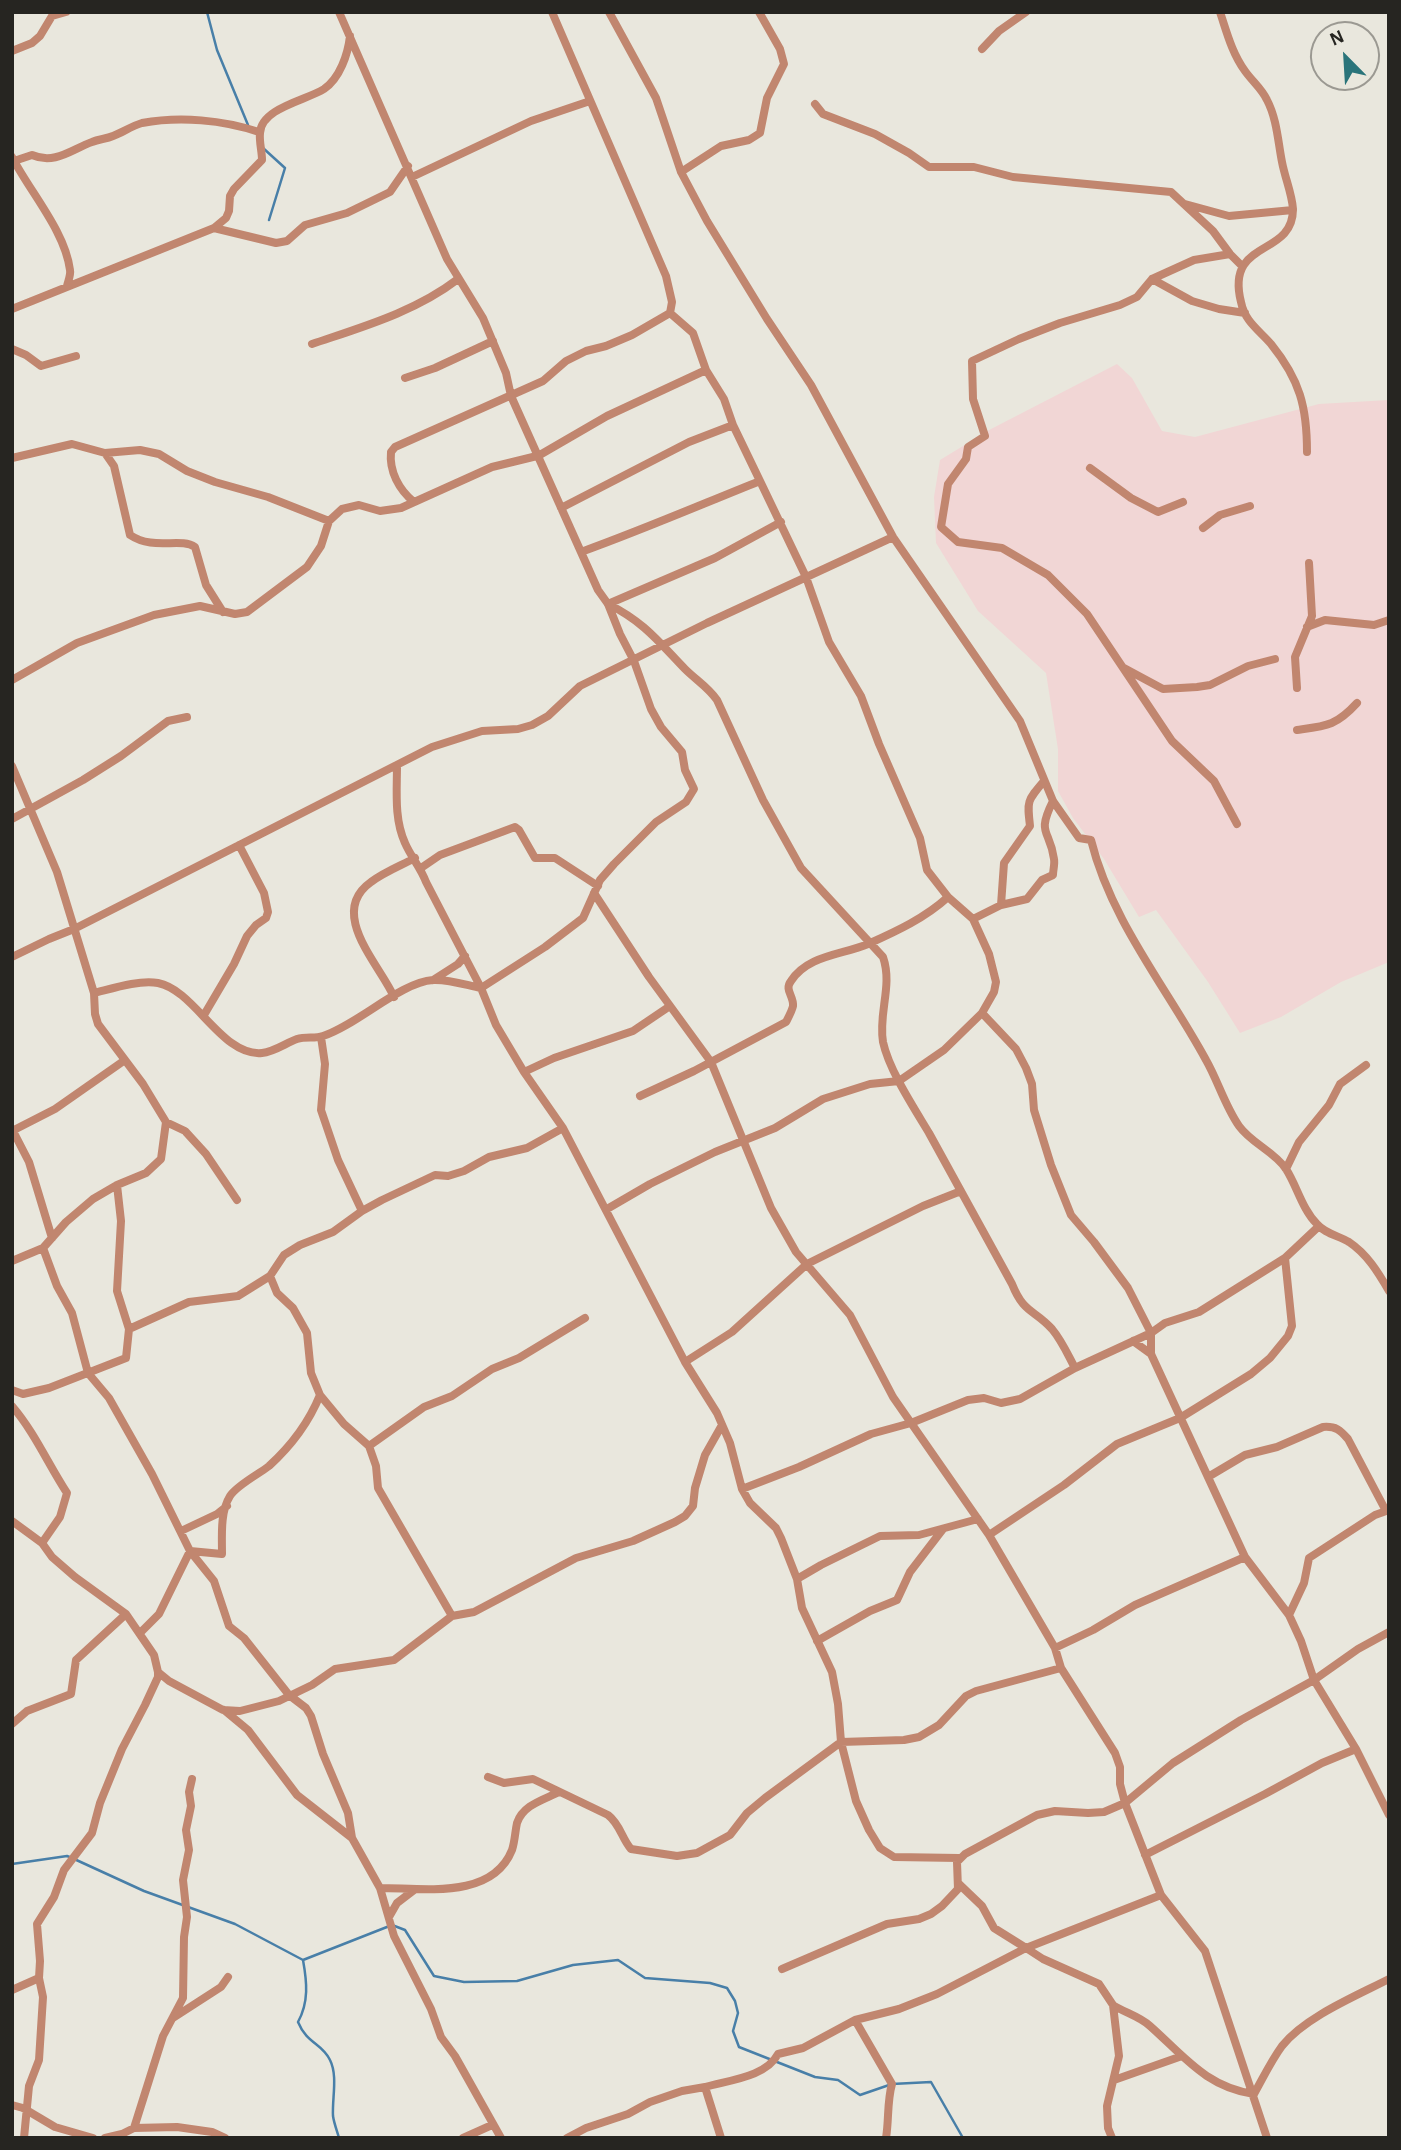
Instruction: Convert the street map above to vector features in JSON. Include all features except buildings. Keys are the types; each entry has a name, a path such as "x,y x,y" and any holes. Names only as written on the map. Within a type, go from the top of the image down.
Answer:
{"street":[{"path":"12,51 32,43 40,36 52,16 66,12"},
{"path":"339,12 458,279 483,318 506,373 511,396 598,590 608,604 629,614 665,645 686,671 706,685 717,700 763,800 801,867 868,944 883,957 887,969 882,1018 884,1044 899,1081 1020,1303 1054,1331 1075,1368"},
{"path":"414,502 402,489 391,469 391,452 395,447 543,382 566,361 632,335 670,313 672,302 666,276 552,12"},
{"path":"609,12 656,98 681,172 707,221 811,385 893,537 1020,722 1053,801 1079,838 1091,840 1122,918 1207,1061 1217,1087 1239,1126 1249,1138 1286,1169 1318,1227 1350,1243 1365,1255 1389,1291"},
{"path":"681,172 721,146 749,140 760,133 768,98 784,64 780,49 759,12"},
{"path":"982,49 1026,12"},
{"path":"1220,12 1227,38 1243,69 1270,106 1293,210 1289,229 1283,238 1249,257 1242,265 1239,291 1252,326 1286,363 1299,387 1307,426 1307,452"},
{"path":"12,309 215,228 226,218 234,189 262,160 263,148 259,132 272,113 325,88 339,72 350,36"},
{"path":"412,177 531,121 590,101"},
{"path":"815,104 823,114 875,134 929,167 974,167 1013,177 1155,192 1166,190 1175,195 1213,231 1242,265"},
{"path":"67,286 71,271 60,238 13,159 32,155 63,157 138,125 173,119 202,121 259,132"},
{"path":"215,228 275,243 287,241 305,225 347,213 390,192 408,166"},
{"path":"1183,203 1229,216 1293,210"},
{"path":"1230,254 1194,260 1152,279 1137,297 1121,305 1060,323 972,361 973,399 985,436 968,447 966,459 948,484 941,527 958,542 1002,548 1048,575 1087,614 1172,741 1214,781 1237,824"},
{"path":"312,345 413,307 458,279"},
{"path":"1152,279 1192,301 1245,313"},
{"path":"607,1209 650,1184 775,1128 823,1099 870,1084 899,1081 944,1051 982,1013 995,992 996,982 989,954 973,919 948,897 927,870 920,838 878,744 861,696 829,642 806,577 781,522 733,425 724,399 706,370 693,333 670,313"},
{"path":"405,378 435,368 493,341"},
{"path":"12,349 41,366 76,356"},
{"path":"12,680 77,643 141,619 200,606 235,614 247,612 307,567 321,546 328,521 342,509 350,506 365,506 380,511 401,508 492,467 538,456 607,416 706,370"},
{"path":"561,508 689,442 733,425"},
{"path":"12,458 72,444 105,453 140,450 159,454 187,471 268,497 328,521"},
{"path":"105,453 114,466 114,477 130,535 158,545 182,543 195,547 206,585 223,612"},
{"path":"1090,468 1131,498 1158,512 1183,502"},
{"path":"581,552 643,530 760,481"},
{"path":"1203,528 1220,515 1250,506"},
{"path":"608,604 703,564 781,522"},
{"path":"12,957 74,929 432,747 482,731 519,729 532,725 548,716 580,686 893,537"},
{"path":"1297,688 1295,657 1312,616 1309,563"},
{"path":"433,980 481,988 574,925 583,918 596,890 614,864 656,822 686,802 694,789 685,770 682,752 661,727 651,709 634,661 601,591"},
{"path":"1307,627 1325,620 1374,625 1389,620"},
{"path":"1123,668 1163,689 1210,685 1248,666 1275,659"},
{"path":"1297,730 1322,727 1342,719 1357,704"},
{"path":"12,819 121,756 168,720 187,717"},
{"path":"397,765 397,813 405,844 421,868 481,988 496,1025 524,1072 563,1128 685,1362 722,1425 730,1443 742,1489 750,1503 776,1528 797,1580 802,1608 832,1672 841,1742 856,1801 880,1848 894,1857 959,1858 1037,1815 1055,1811 1088,1814 1104,1812 1125,1803 1173,1763 1241,1720 1314,1681 1358,1649 1389,1632"},
{"path":"12,766 57,872 94,993 98,1024 143,1084 166,1122 185,1131 197,1144 237,1200"},
{"path":"1001,905 1004,863 1030,826 1027,807 1031,796 1044,781"},
{"path":"973,919 1001,905 1027,899 1042,880 1053,875 1055,861 1044,829 1045,817 1053,801"},
{"path":"421,868 440,855 515,827 535,858 555,858 596,890 670,1006 711,1062 771,1208 796,1252 850,1315 893,1397 989,1535 1055,1648 1061,1668 1115,1753 1120,1767 1120,1784 1125,1803 1161,1895 1205,1951 1267,2138"},
{"path":"204,1015 247,936 266,918 268,912 264,893 239,845"},
{"path":"394,997 360,941 355,923 355,905 362,891 371,882 415,858"},
{"path":"640,1096 786,1022 793,1006 789,983 809,962 868,944 934,910 948,897"},
{"path":"94,993 122,986 160,984 172,989 204,1015 221,1034 243,1050 271,1051 302,1037 321,1037 394,997 433,980 458,964 465,956"},
{"path":"524,1072 554,1058 632,1031 670,1006"},
{"path":"982,1013 1016,1049 1026,1068 1032,1084 1034,1110 1051,1165 1071,1215 1128,1288 1151,1333 1151,1354 1245,1557 1289,1615 1314,1681 1356,1749 1389,1815"},
{"path":"321,1037 325,1064 321,1110 338,1160 362,1211"},
{"path":"51,1238 29,1162 12,1130 55,1109 125,1060"},
{"path":"1286,1169 1298,1142 1329,1105 1340,1084 1366,1066"},
{"path":"12,1261 43,1248 66,1222 93,1199 146,1173 161,1159 166,1122"},
{"path":"129,1329 190,1302 238,1296 270,1276 284,1255 300,1245 333,1233 362,1211 435,1175 448,1176 464,1171 489,1157 527,1148 563,1128"},
{"path":"12,1390 23,1394 50,1388 126,1358 129,1329 117,1291 121,1221 117,1185"},
{"path":"685,1362 732,1332 807,1264 923,1206 961,1191"},
{"path":"742,1489 799,1467 871,1434 911,1423 968,1400 984,1398 1001,1404 1020,1399 1075,1368 1166,1324 1199,1312 1285,1258 1318,1227"},
{"path":"43,1248 57,1286 72,1314 88,1373 109,1398 152,1474 190,1551 214,1581 229,1626 244,1638 289,1695 306,1708 311,1716 323,1754 348,1813 352,1838 380,1888 394,1936 441,2037 455,2056 500,2138"},
{"path":"989,1535 1064,1485 1117,1444 1180,1418 1251,1374 1270,1358 1288,1336 1292,1326 1285,1258"},
{"path":"270,1276 277,1293 293,1308 307,1334 311,1373 320,1395 344,1424 369,1446 376,1466 378,1488 452,1616"},
{"path":"369,1446 424,1408 452,1396 492,1369 519,1358 585,1318"},
{"path":"1133,1341 1151,1354"},
{"path":"190,1551 222,1554 222,1521 230,1495 270,1465 295,1438 311,1416 320,1395"},
{"path":"12,1406 30,1427 51,1469 68,1493 60,1517 42,1543"},
{"path":"223,1710 240,1711 279,1701 312,1685 335,1669 394,1660 452,1616 474,1612 576,1558 634,1541 685,1516 693,1506 695,1488 705,1455 722,1425"},
{"path":"1208,1477 1245,1455 1277,1447 1332,1426 1348,1439 1387,1510 1309,1558 1304,1583 1289,1615"},
{"path":"181,1531 218,1514 228,1506"},
{"path":"797,1580 880,1536 919,1535 978,1519"},
{"path":"12,1521 42,1543 52,1557 75,1577 126,1614 154,1655 159,1677 122,1749 100,1803 92,1833 64,1870 54,1897 37,1924 39,1978 43,1997 39,2060 29,2086 24,2138"},
{"path":"817,1641 870,1611 897,1600 910,1572 943,1530"},
{"path":"140,1633 159,1614 190,1551"},
{"path":"1055,1648 1093,1630 1135,1605 1245,1557"},
{"path":"12,1724 27,1712 71,1694 76,1660 126,1614"},
{"path":"488,1777 504,1783 533,1779 608,1815 632,1849 687,1855 730,1835 747,1812 841,1742 919,1737 939,1725 966,1696 976,1691 1061,1668"},
{"path":"158,1672 169,1681 223,1710 248,1730 297,1795 352,1838"},
{"path":"1145,1855 1322,1763 1356,1749"},
{"path":"134,2128 163,2036 184,1993 182,1969 187,1917 183,1880 190,1850 186,1830 191,1806 189,1792 192,1779"},
{"path":"380,1888 446,1890 482,1880 500,1868 513,1847 521,1813 559,1792"},
{"path":"782,1969 887,1924 919,1919 931,1914 952,1896 959,1884 959,1858"},
{"path":"959,1884 982,1906 993,1928 1043,1959 1099,1984 1113,2005 1119,2056 1106,2116 1112,2138"},
{"path":"389,1917 404,1895 416,1888"},
{"path":"567,2138 682,2091 757,2073 774,2062 778,2054 803,2048 855,2020 899,2009 937,1994 1026,1948 1161,1895"},
{"path":"171,2020 221,1987 228,1977"},
{"path":"12,1990 39,1978"},
{"path":"1254,2094 1283,2046 1295,2033 1389,1979"},
{"path":"1113,2005 1141,2019 1200,2074 1254,2094"},
{"path":"855,2020 892,2084 888,2097 890,2111 886,2138"},
{"path":"1114,2080 1182,2056"},
{"path":"705,2087 721,2138"},
{"path":"12,2105 55,2127 93,2138"},
{"path":"463,2138 492,2125"},
{"path":"105,2138 134,2128 177,2127 212,2132 225,2138"}],"shaded area":[{"path":"1117,364 1132,378 1162,431 1195,437 1319,404 1389,400 1389,962 1341,982 1281,1017 1240,1033 1208,982 1156,910 1139,917 1104,859 1073,818 1058,791 1058,749 1046,673 978,611 936,543 934,497 940,460 991,429"}],"waterway":[{"path":"207,12 217,50 248,125"},
{"path":"263,148 285,168 269,220"},
{"path":"12,1864 67,1856 144,1891 235,1924 303,1960 306,1992 298,2022 306,2035 330,2060 334,2080 333,2116 339,2138"},
{"path":"303,1960 392,1925 405,1930 434,1976 464,1982 517,1981 573,1965 618,1960 645,1978 710,1983 727,1988 735,2001 738,2013 733,2031 739,2047 815,2077 838,2080 860,2095 892,2084 931,2082 963,2138"}]}
